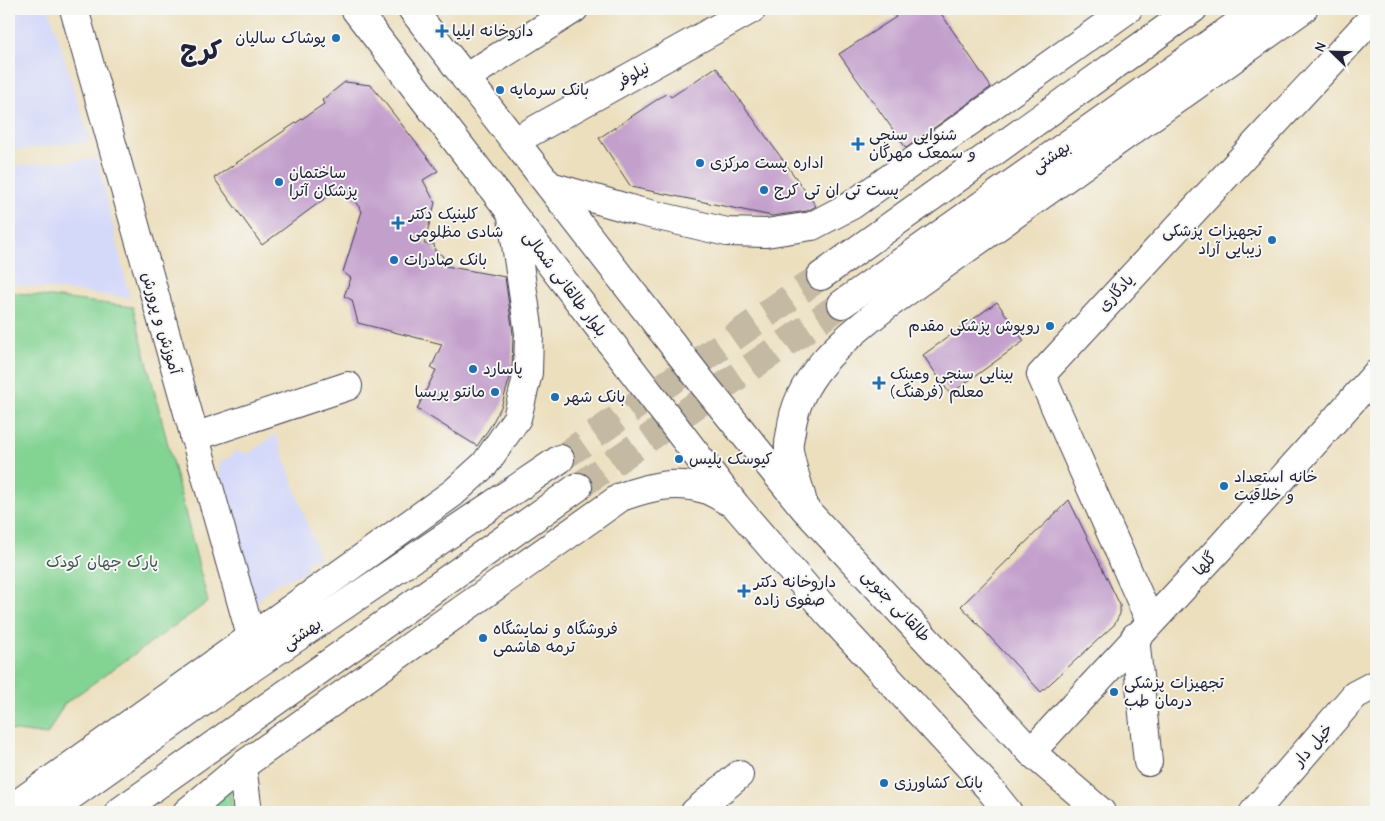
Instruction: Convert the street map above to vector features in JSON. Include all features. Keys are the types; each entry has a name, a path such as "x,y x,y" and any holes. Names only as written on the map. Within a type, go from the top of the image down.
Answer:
{"main road":[{"name":"آموزش و پرورش","path":"74,9 251,636"},
{"name":"بلوار طالقانی شمالی","path":"354,9 736,506"},
{"path":"412,9 550,186 637,212 727,232 766,233 812,226 852,205 1128,9"},
{"path":"465,78 574,9"},
{"name":"نیلوفر","path":"515,141 752,9"},
{"path":"821,276 1193,9"},
{"name":"بهشتى","path":"842,304 1259,9"},
{"path":"804,508 789,450 793,417 804,389 820,365 854,332 886,306 1303,9"},
{"name":"یادگاری","path":"1143,629 1040,375 1376,14"},
{"name":"طالقانی جنوبی","path":"550,186 705,386 804,508 1031,752 1101,812"},
{"path":"9,810 452,493 485,464 517,418 528,373 529,333 511,213"},
{"name":"گلها","path":"1031,752 1225,542 1376,374"},
{"path":"194,437 348,386"},
{"name":"بهشتى","path":"48,812 246,672 560,459"},
{"path":"187,812 242,766 621,497 649,487 679,484 705,489 736,506 828,613 982,781 1008,812"},
{"path":"119,812 578,487"},
{"path":"1143,629 1148,762"},
{"name":"خیل دار","path":"1254,812 1356,695 1376,684"},
{"path":"242,766 248,812"},
{"path":"696,812 739,775"}],"shaded area":[{"path":"9,9 49,9 90,141 9,151"},
{"path":"97,159 130,298 9,284 9,166"},
{"path":"276,434 319,557 305,562 308,570 276,584 265,593 252,609 219,471 220,462 230,457 236,451 248,454"}],"green space":[{"name":"پارک جهان کودک","path":"9,292 133,307 208,602 64,704 47,735 9,730"},
{"path":"229,784 233,812 196,812"}],"building":[{"path":"890,9 938,9 991,87 906,148 839,54 896,17"},
{"name":"اداره پست مرکزی","path":"716,67 816,206 807,211 772,216 631,187 599,138 667,93 671,97"},
{"path":"345,82 371,85 438,171 423,180 435,203 424,244 434,244 435,251 443,256 440,265 505,277 513,334 512,371 501,407 477,446 417,409 436,370 431,368 442,344 358,323 352,300 344,296 351,278 343,272 362,211 343,185 262,245 214,178 324,104 322,100"},
{"path":"997,302 1024,341 950,394 923,355"},
{"path":"1069,500 1120,605 1120,614 1114,625 1041,692 961,606"}],"tunnel":[{"path":"560,459 821,276"},
{"path":"578,487 842,304"}],"place":[{"name":"داروخانه ایلیا","path":"442,31"},
{"name":"پوشاک سالیان","path":"336,38"},
{"name":"بانک سرمایه","path":"500,90"},
{"name":"شنوایی سنجی و سمعک مهرگان","path":"858,144"},
{"name":"اداره پست مرکزی","path":"700,163"},
{"name":"ساختمان پزشکان آترا","path":"279,182"},
{"name":"پست تی ان تی کرج","path":"764,190"},
{"name":"کلینیک دکتر شادی مظلومی","path":"398,223"},
{"name":"تجهیزات پزشکی زیبایی آراد","path":"1272,240"},
{"name":"بانک صادرات","path":"394,260"},
{"name":"روپوش پزشکی مقدم","path":"1050,326"},
{"name":"پاسارد","path":"473,369"},
{"name":"بینایی سنجی وعینک معلم (فرهنگ)","path":"879,383"},
{"name":"مانتو پریسا","path":"495,392"},
{"name":"بانک شهر","path":"555,397"},
{"name":"کیوسک پلیس","path":"679,459"},
{"name":"خانه استعداد و خلاقیت","path":"1224,486"},
{"name":"داروخانه دکتر صفوی زاده","path":"744,591"},
{"name":"فروشگاه و نمايشگاه ترمه هاشمى","path":"483,638"},
{"name":"تجهیزات پزشکی درمان طب","path":"1114,692"},
{"name":"بانک کشاورزی","path":"884,783"}],"district":[{"name":"کرج","path":"201,51"}]}
